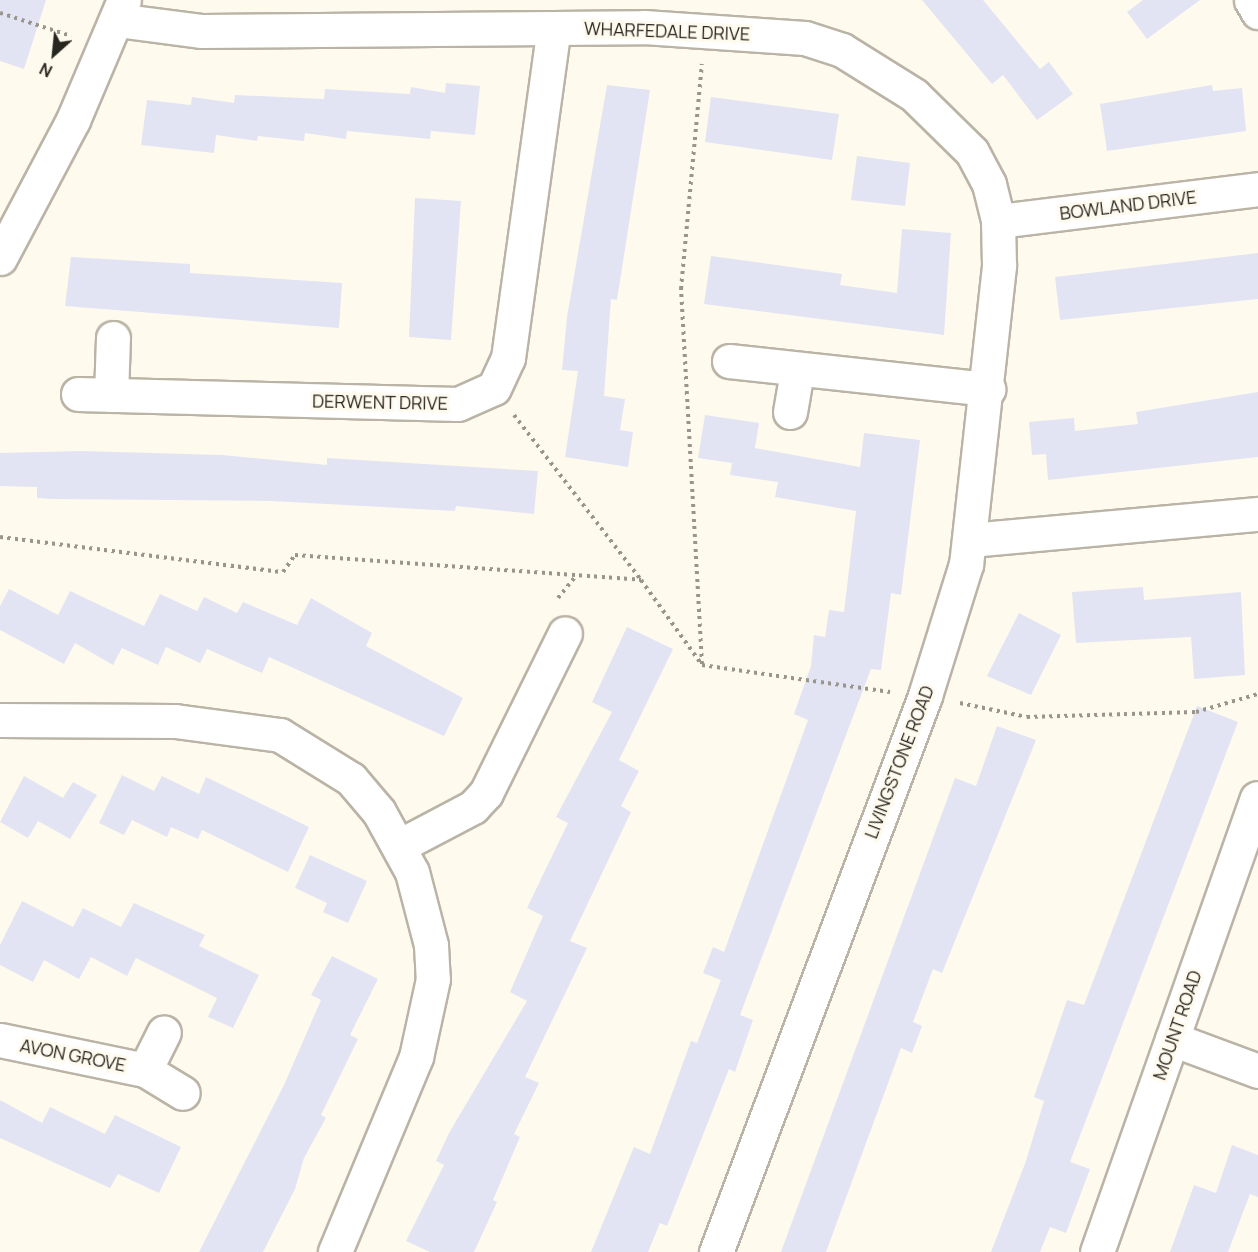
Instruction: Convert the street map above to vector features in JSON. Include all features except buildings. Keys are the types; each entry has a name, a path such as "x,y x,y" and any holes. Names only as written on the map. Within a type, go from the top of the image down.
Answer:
{"street":[{"path":"1251,0 1258,12"},
{"name":"WHARFEDALE DRIVE","path":"116,22 202,31 554,28 645,13 705,28 805,38 881,71 946,123 972,152 989,184 998,221 988,389 970,540"},
{"path":"0,258 34,200 116,22"},
{"path":"494,388 508,358 554,28"},
{"name":"BOWLAND DRIVE","path":"998,221 1258,189"},
{"path":"111,395 113,338"},
{"path":"729,361 797,371 988,389"},
{"path":"790,412 797,371"},
{"name":"DERWENT DRIVE","path":"78,394 458,404 494,388"},
{"path":"970,540 1258,514"},
{"name":"LIVINGSTONE ROAD","path":"716,1252 926,696 970,540"},
{"path":"399,846 473,807 486,793 565,633"},
{"path":"0,720 175,721 280,735 351,779 399,846 412,872 431,945 428,1014 412,1068 335,1252"},
{"name":"MOUNT ROAD","path":"1097,1252 1257,798"},
{"name":"AVON GROVE","path":"145,1070 164,1032"},
{"path":"1172,1039 1258,1071"},
{"name":"AVON GROVE","path":"0,1040 145,1070 183,1092"}],"path":[{"path":"0,13 116,22"},
{"path":"702,665 681,289 705,28"},
{"path":"494,388 702,665 926,696 1027,717 1196,712 1258,694"},
{"path":"0,537 283,572 295,555 640,580"}]}
